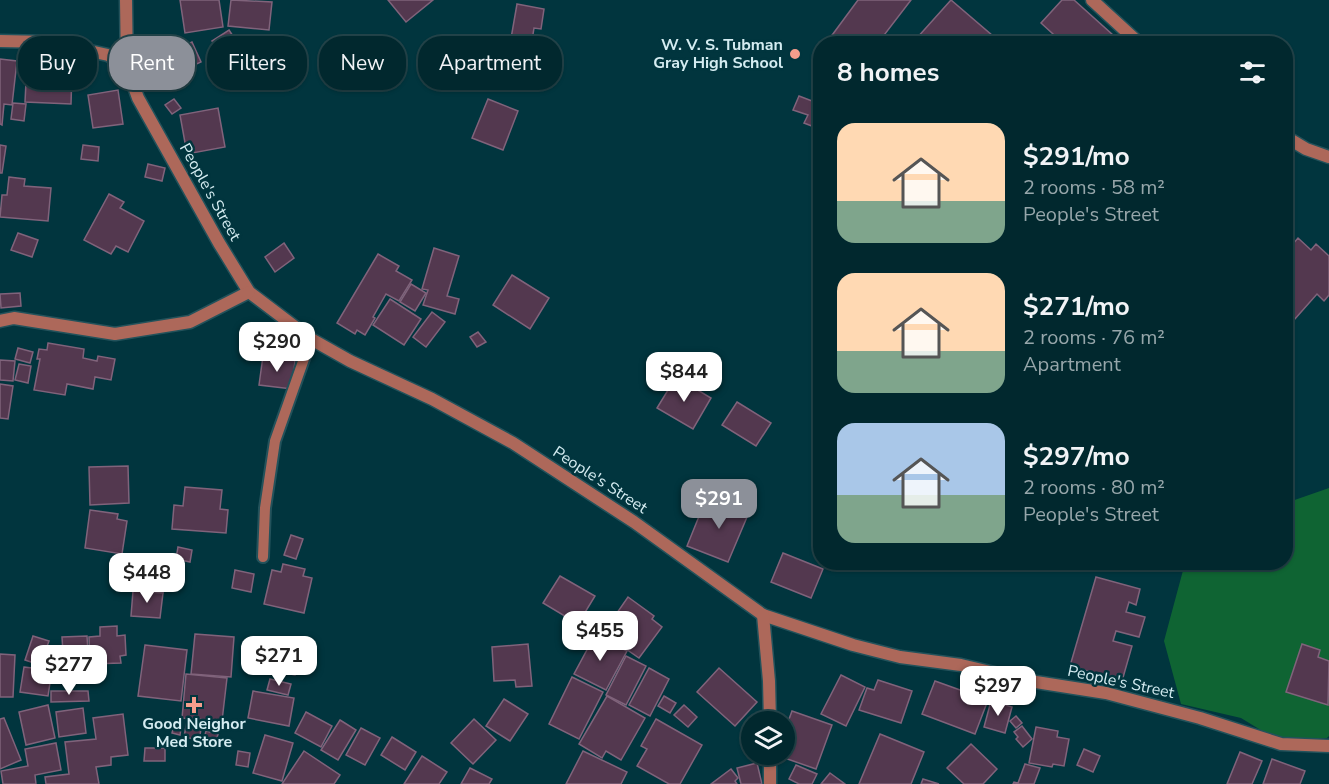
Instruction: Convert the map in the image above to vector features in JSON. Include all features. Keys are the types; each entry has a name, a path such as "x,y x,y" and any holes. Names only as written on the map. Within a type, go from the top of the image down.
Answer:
{"street":[{"name":"People's Street","path":"126,0 127,36"},
{"path":"1092,0 1131,36"},
{"path":"0,41 49,42 109,56"},
{"name":"People's Street","path":"135,90 219,243 249,292 311,339 350,361 432,399 513,443 634,522 763,615 853,645 900,657 961,665 1023,680 1106,693 1200,718 1281,744 1329,746"},
{"path":"1293,141 1306,149 1329,157"},
{"path":"0,321 14,318 116,333 190,322 249,292"},
{"path":"763,615 770,711"},
{"path":"770,765 770,784"}],"lane":[{"path":"263,557 265,508 275,441 311,339"}],"green space":[{"path":"1329,488 1329,736 1280,742 1241,718 1181,704 1164,641 1183,570 1293,570 1293,501"}],"building":[{"path":"180,0 219,0 223,27 185,33"},
{"path":"231,0 272,2 269,30 228,26"},
{"path":"388,0 433,0 406,22"},
{"path":"858,0 911,0 883,36 831,36"},
{"path":"951,0 993,36 919,36"},
{"path":"1062,0 1074,0 1114,36 1055,36 1041,23"},
{"path":"517,4 544,9 541,29 534,28 533,36 511,36"},
{"path":"229,30 233,36 220,36"},
{"path":"195,49 201,62 195,65"},
{"path":"0,59 17,61 12,105 4,104 2,125 0,124"},
{"path":"26,90 71,90 71,104 25,102"},
{"path":"118,90 123,124 93,128 88,95"},
{"path":"799,96 813,101 813,126 804,123 808,115 793,110"},
{"path":"174,99 181,108 172,114 165,105"},
{"path":"488,99 518,111 503,150 472,138"},
{"path":"13,103 26,104 24,121 11,119"},
{"path":"218,108 225,147 187,154 180,115"},
{"path":"0,145 6,146 2,173 0,173"},
{"path":"83,145 99,147 98,161 81,159"},
{"path":"148,164 165,168 162,181 145,177"},
{"path":"9,177 25,179 24,186 51,188 48,221 0,217 2,195 7,195"},
{"path":"109,194 124,202 120,208 144,221 128,252 116,246 111,254 84,240"},
{"path":"18,233 38,240 32,257 11,250"},
{"path":"1298,238 1311,250 1316,244 1329,256 1329,295 1324,301 1317,294 1293,321 1293,244"},
{"path":"284,243 294,258 275,272 265,257"},
{"path":"434,248 459,256 447,296 459,299 455,314 423,305 428,290 422,289"},
{"path":"378,254 399,266 396,271 412,280 399,301 386,294 365,335 357,330 355,334 337,323"},
{"path":"512,275 549,298 530,329 493,305"},
{"path":"411,284 426,293 415,311 400,302"},
{"path":"20,293 21,306 1,308 0,294"},
{"path":"390,299 421,319 404,345 373,325"},
{"path":"432,312 445,322 426,347 413,337"},
{"path":"478,332 486,342 477,347 470,337"},
{"path":"48,343 84,349 83,358 97,361 98,356 115,359 111,380 95,377 93,389 67,384 65,395 34,390 40,359 37,359 39,349 47,350"},
{"path":"18,348 33,352 30,363 15,359"},
{"path":"665,354 671,354 675,361 671,368 665,368 661,364 661,358"},
{"path":"263,356 295,360 292,389 259,385"},
{"path":"0,360 15,361 13,381 0,380"},
{"path":"19,364 31,366 28,383 15,380"},
{"path":"676,377 711,398 693,429 657,408"},
{"path":"0,384 13,386 8,419 0,418"},
{"path":"737,402 771,423 756,446 722,425"},
{"path":"128,466 129,503 90,505 89,467"},
{"path":"185,487 222,490 220,509 228,510 226,533 172,529 174,505 183,506"},
{"path":"724,500 750,510 728,562 687,546 704,504 720,510"},
{"path":"90,510 118,514 117,519 127,521 122,554 85,548"},
{"path":"291,535 303,539 296,559 284,555"},
{"path":"178,547 192,550 190,562 176,559"},
{"path":"783,553 813,565 813,570 823,570 811,598 771,582"},
{"path":"136,560 166,562 163,593 132,590"},
{"path":"283,564 305,569 303,576 312,578 304,613 264,604 272,570 281,572"},
{"path":"235,570 254,574 251,592 232,588"},
{"path":"560,576 595,596 578,624 543,603"},
{"path":"1096,577 1140,589 1136,605 1129,602 1126,612 1145,617 1139,637 1116,631 1113,641 1132,646 1122,681 1070,666"},
{"path":"133,591 163,593 160,618 131,616"},
{"path":"628,597 654,616 652,619 662,627 639,658 603,633"},
{"path":"117,626 117,636 125,635 126,655 120,656 121,663 90,664 89,637 100,636 100,627"},
{"path":"195,634 234,637 231,677 191,674"},
{"path":"595,635 627,651 606,690 574,674"},
{"path":"33,636 49,641 40,665 25,660"},
{"path":"87,636 88,653 63,653 62,637"},
{"path":"528,644 532,686 516,687 515,680 494,681 492,647"},
{"path":"1302,644 1320,650 1318,657 1329,661 1328,705 1286,692"},
{"path":"145,645 187,650 181,701 138,696"},
{"path":"283,651 299,655 295,675 278,672"},
{"path":"0,654 15,655 13,697 0,697"},
{"path":"626,656 646,666 626,705 606,695"},
{"path":"24,667 48,670 47,675 51,676 48,696 20,692"},
{"path":"649,668 669,679 650,716 629,705"},
{"path":"719,668 757,702 749,711 741,711 741,719 735,726 697,692"},
{"path":"186,674 227,678 222,721 182,718"},
{"path":"841,675 865,687 846,726 821,714"},
{"path":"572,677 603,692 579,739 549,724"},
{"path":"270,679 291,684 288,695 267,690"},
{"path":"878,680 912,691 901,723 859,710 867,688 874,690"},
{"path":"935,681 988,700 975,734 922,714"},
{"path":"51,691 88,691 89,701 51,702"},
{"path":"253,691 294,698 289,726 248,718"},
{"path":"607,696 645,718 621,760 606,751 602,758 579,744"},
{"path":"664,696 676,703 670,713 658,706"},
{"path":"504,699 528,714 510,741 486,726"},
{"path":"991,701 1012,707 1005,733 984,727"},
{"path":"48,705 55,738 26,745 19,712"},
{"path":"684,705 697,717 688,727 674,715"},
{"path":"83,708 86,733 59,737 56,712"},
{"path":"306,712 332,726 321,747 295,733"},
{"path":"795,712 832,725 816,769 795,762"},
{"path":"123,714 128,755 111,757 111,765 96,767 99,784 46,784 45,777 69,774 65,742 96,739 93,718"},
{"path":"1016,716 1022,723 1016,728 1010,721"},
{"path":"4,718 21,760 0,769 0,719"},
{"path":"474,719 496,740 473,764 451,743"},
{"path":"656,719 702,745 680,784 669,784 637,766 647,749 641,746"},
{"path":"340,720 356,730 338,760 321,750"},
{"path":"175,721 182,722 180,735 172,733"},
{"path":"187,721 202,724 199,740 184,737"},
{"path":"1022,726 1032,739 1023,747 1016,739 1018,737 1014,732"},
{"path":"1036,727 1058,731 1057,737 1069,739 1064,766 1053,764 1052,767 1029,763"},
{"path":"361,728 380,738 365,765 346,755"},
{"path":"206,731 218,734 215,746 203,743"},
{"path":"880,734 924,752 911,784 859,784"},
{"path":"265,735 293,743 282,781 253,773"},
{"path":"392,737 416,752 405,770 381,755"},
{"path":"56,743 61,770 35,775 36,784 3,784 1,771 28,766 25,749"},
{"path":"971,744 997,769 983,784 964,784 947,768"},
{"path":"145,748 165,748 165,761 144,761"},
{"path":"1084,749 1100,756 1093,772 1077,765"},
{"path":"238,751 250,753 248,767 236,765"},
{"path":"304,751 340,775 334,784 282,784"},
{"path":"583,751 627,772 621,784 566,784"},
{"path":"1240,752 1262,761 1252,784 1227,784"},
{"path":"422,756 447,772 439,784 404,784"},
{"path":"1272,759 1305,771 1300,784 1263,784"},
{"path":"1025,764 1040,768 1034,784 1013,784 1018,783"},
{"path":"757,765 762,784 741,784 737,768"},
{"path":"796,765 817,774 812,784 799,784 789,779"},
{"path":"470,768 492,779 489,784 461,784"},
{"path":"731,769 738,778 735,781 737,784 711,784"},
{"path":"830,773 845,784 821,784"},
{"path":"923,779 939,784 921,784"}],"place":[{"name":"W. V. S. Tubman Gray High School","path":"795,54"},
{"name":"Good Neighor Med Store","path":"194,705"}]}
